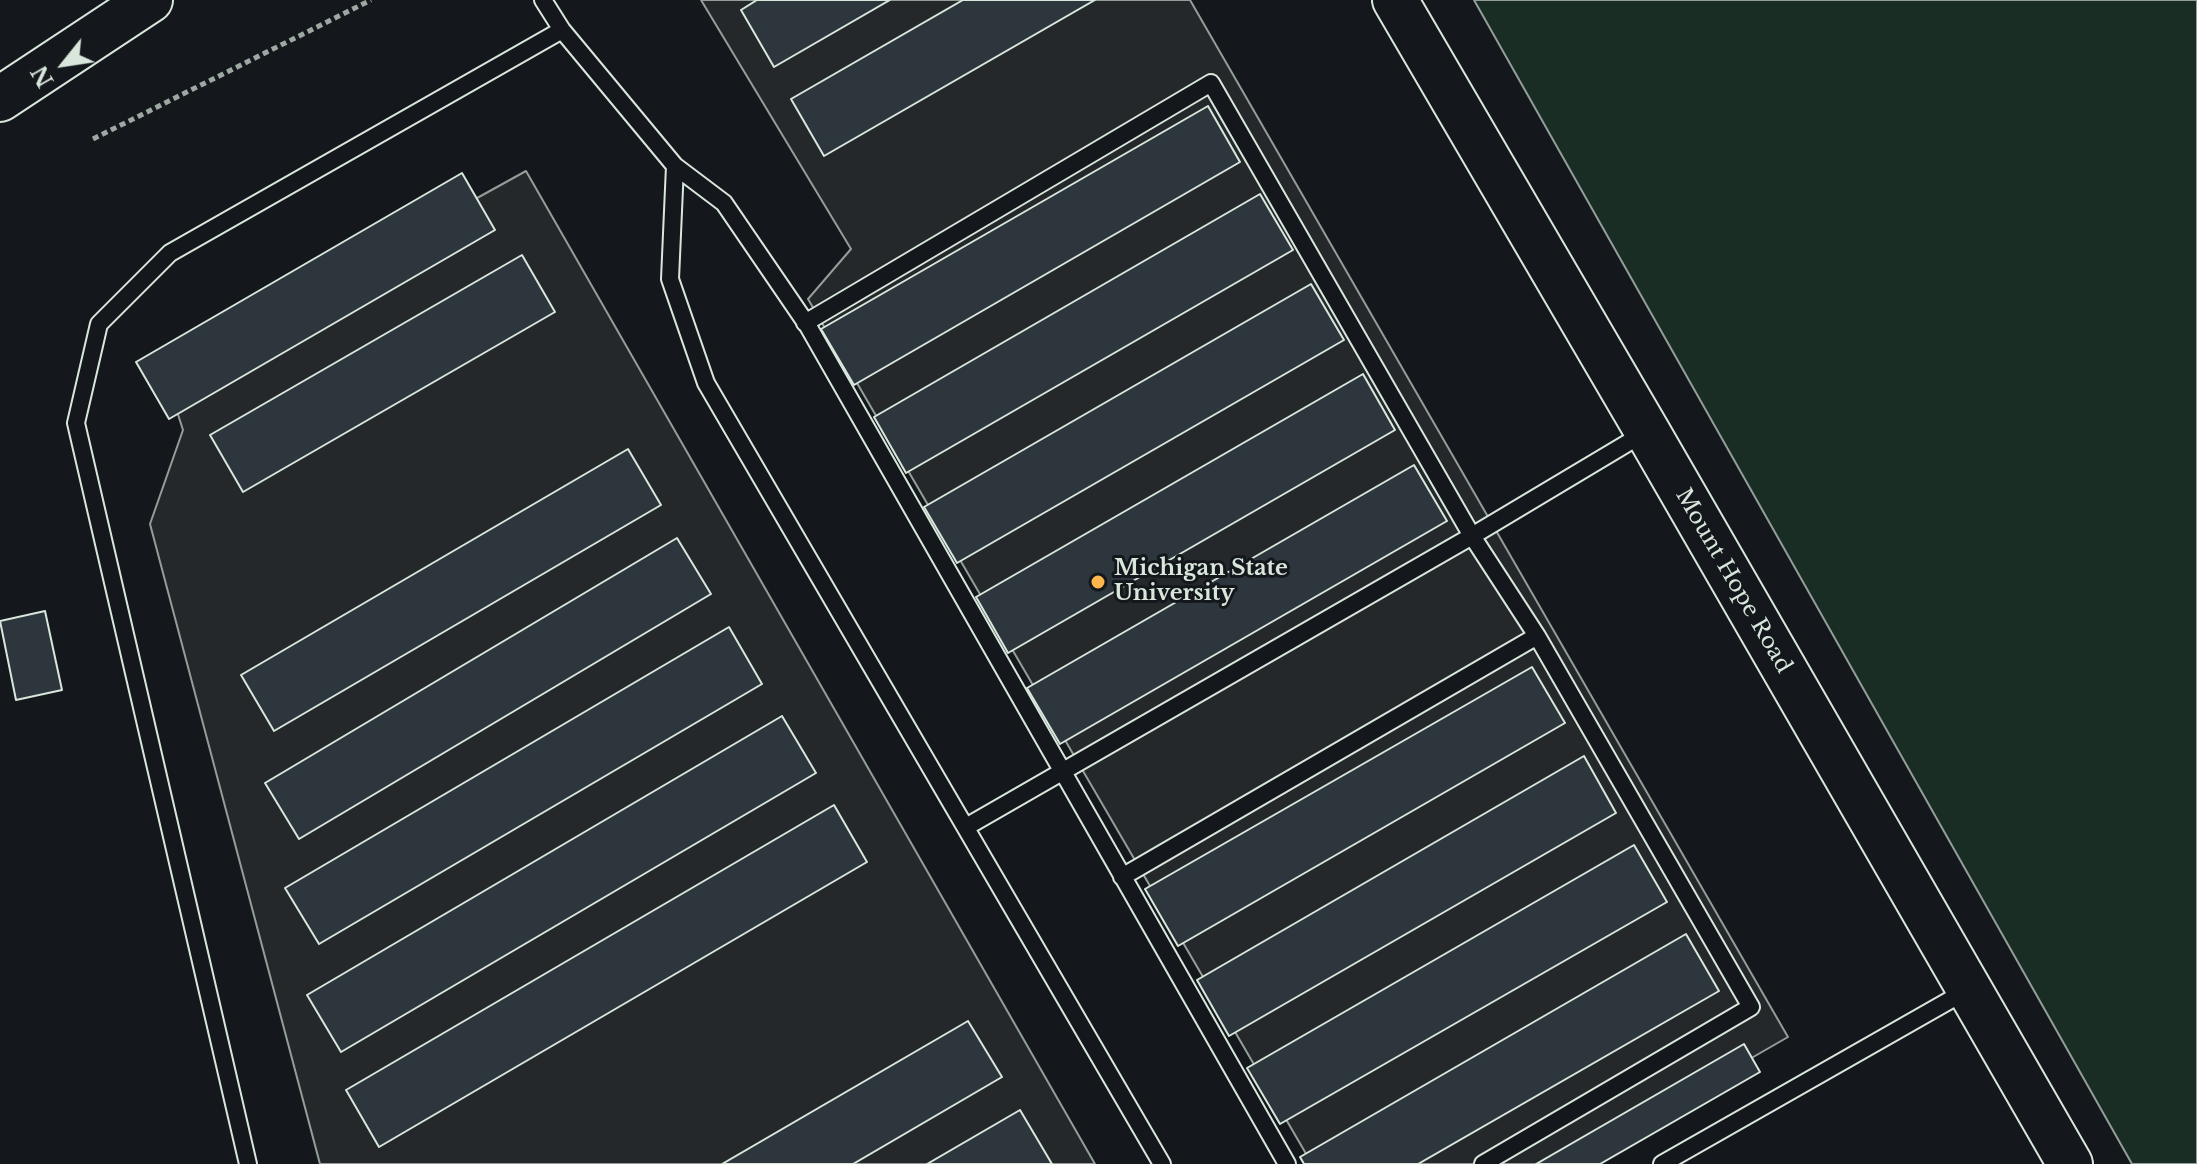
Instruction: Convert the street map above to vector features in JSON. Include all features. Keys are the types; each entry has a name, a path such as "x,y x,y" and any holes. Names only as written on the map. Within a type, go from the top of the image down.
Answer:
{"street":[{"path":"0,99 150,0"},
{"name":"Mount Hope Road","path":"1395,0 2070,1164"}],"lane":[{"path":"543,0 562,30 675,166 724,203 805,323 1287,1164"},
{"path":"248,1164 76,423 99,324 170,253 562,30"},
{"path":"805,323 1211,83 1472,536 1537,636 1751,1007 1483,1164"},
{"path":"675,166 670,279 706,383 1162,1164"},
{"path":"966,827 1472,536 1647,431"},
{"path":"1122,877 1537,636"},
{"path":"1662,1164 1968,990"}],"path":[{"path":"93,139 371,0"}],"green space":[{"path":"1474,0 2197,0 2197,1164 2132,1164"}],"shaded area":[{"path":"701,0 1190,0 1788,1037 1567,1164 1312,1164 808,299 851,249"},
{"path":"526,171 1095,1164 320,1164 150,524 183,430 164,371"}],"building":[{"path":"757,0 890,0 774,67 741,10"},
{"path":"963,0 1095,0 824,156 791,99"},
{"path":"1208,106 1240,162 854,385 821,329"},
{"path":"462,173 495,230 169,419 136,362"},
{"path":"1260,194 1293,250 906,473 874,417"},
{"path":"522,255 555,312 243,492 210,435"},
{"path":"1311,284 1344,340 957,563 924,507"},
{"path":"1363,374 1395,430 1008,653 976,597"},
{"path":"628,449 661,505 274,731 241,675"},
{"path":"1414,465 1447,521 1060,744 1027,688"},
{"path":"677,538 711,594 299,839 265,783"},
{"path":"45,611 62,690 16,700 0,621"},
{"path":"729,627 762,684 319,944 285,888"},
{"path":"1532,667 1565,723 1178,946 1145,889"},
{"path":"782,716 816,773 341,1052 307,995"},
{"path":"1584,756 1616,813 1229,1036 1197,980"},
{"path":"834,805 867,862 379,1147 346,1090"},
{"path":"1634,845 1667,902 1280,1124 1247,1068"},
{"path":"1686,934 1719,991 1418,1164 1304,1164 1300,1157"},
{"path":"968,1021 1002,1077 853,1164 722,1164"},
{"path":"1744,1044 1760,1072 1600,1164 1536,1164"},
{"path":"1020,1110 1052,1164 927,1164"}],"place":[{"name":"Michigan State University","path":"1098,582"}]}
